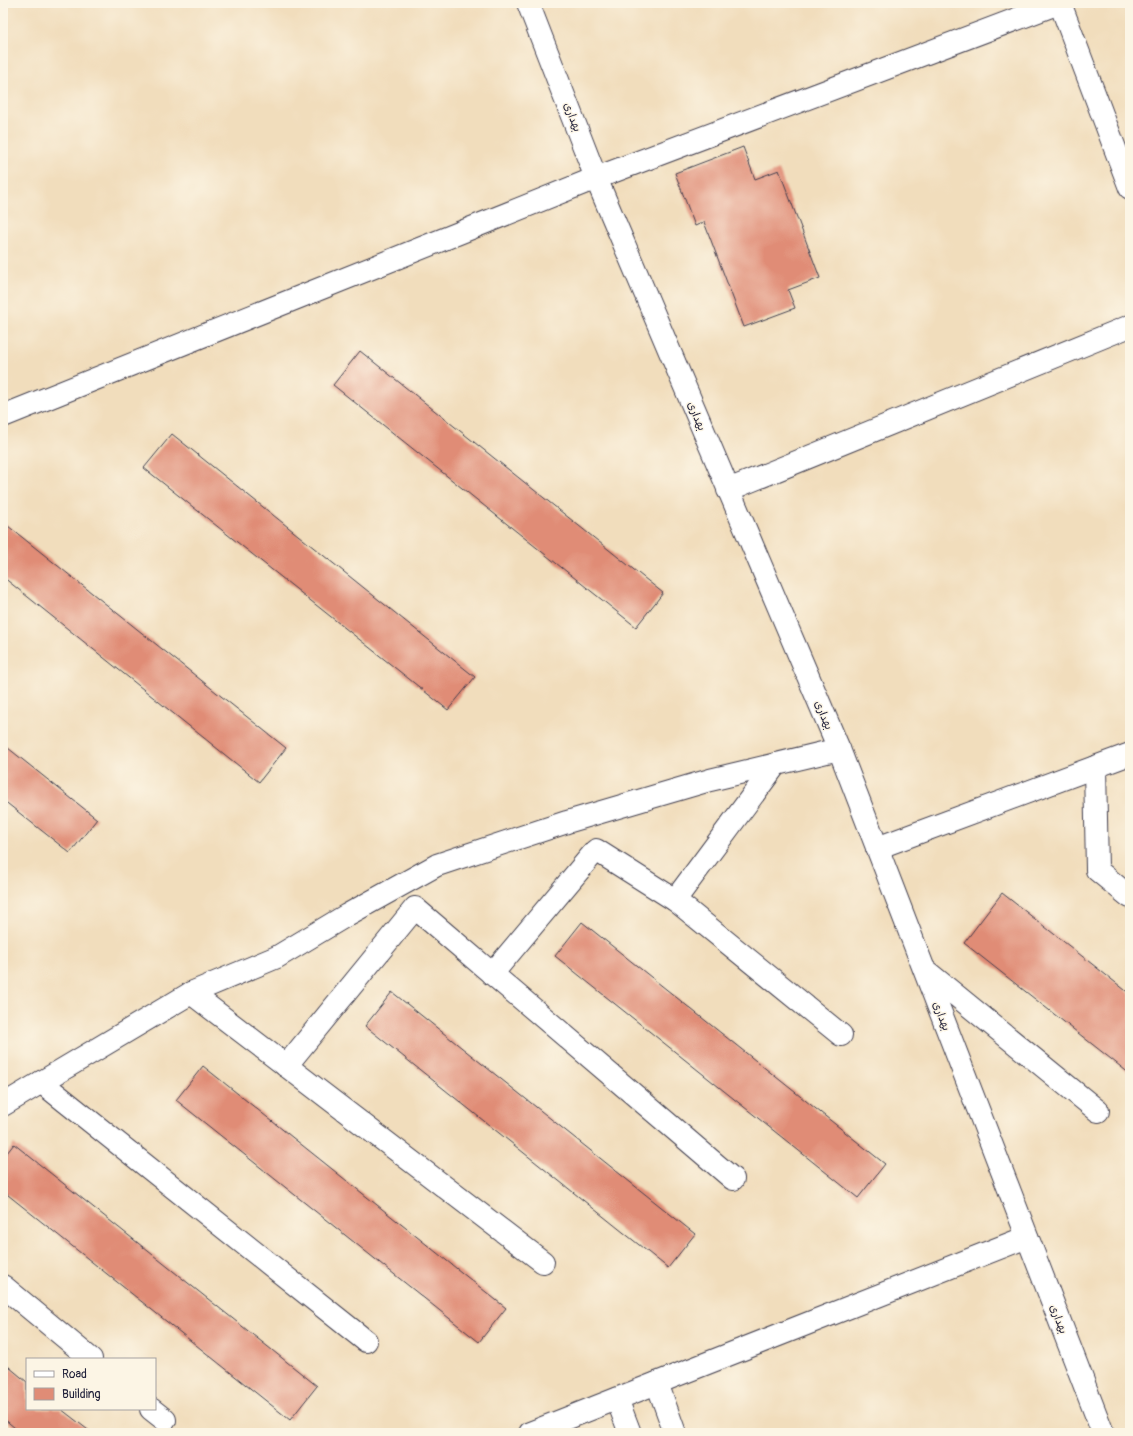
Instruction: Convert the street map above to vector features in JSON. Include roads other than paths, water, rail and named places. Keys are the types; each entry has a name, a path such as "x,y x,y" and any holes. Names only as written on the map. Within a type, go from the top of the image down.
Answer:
{"street":[{"name":"بهداری","path":"528,3 596,178 839,749 1103,1433"},
{"path":"3,416 596,178 1060,3 1130,188"},
{"path":"728,490 1130,326"},
{"path":"3,1105 190,993 277,957 347,915 438,865 567,822 710,780 839,749"},
{"path":"877,848 1130,754"},
{"path":"674,900 776,764"},
{"path":"1095,767 1097,870 1130,897"},
{"path":"492,974 596,850 674,900 841,1035"},
{"path":"286,1066 415,908 733,1179"},
{"path":"924,969 1098,1111"},
{"path":"190,993 543,1262"},
{"path":"41,1082 366,1341"},
{"path":"530,1433 1027,1237"},
{"path":"3,1286 90,1358"},
{"path":"657,1383 675,1433"},
{"path":"617,1399 630,1433"}]}
